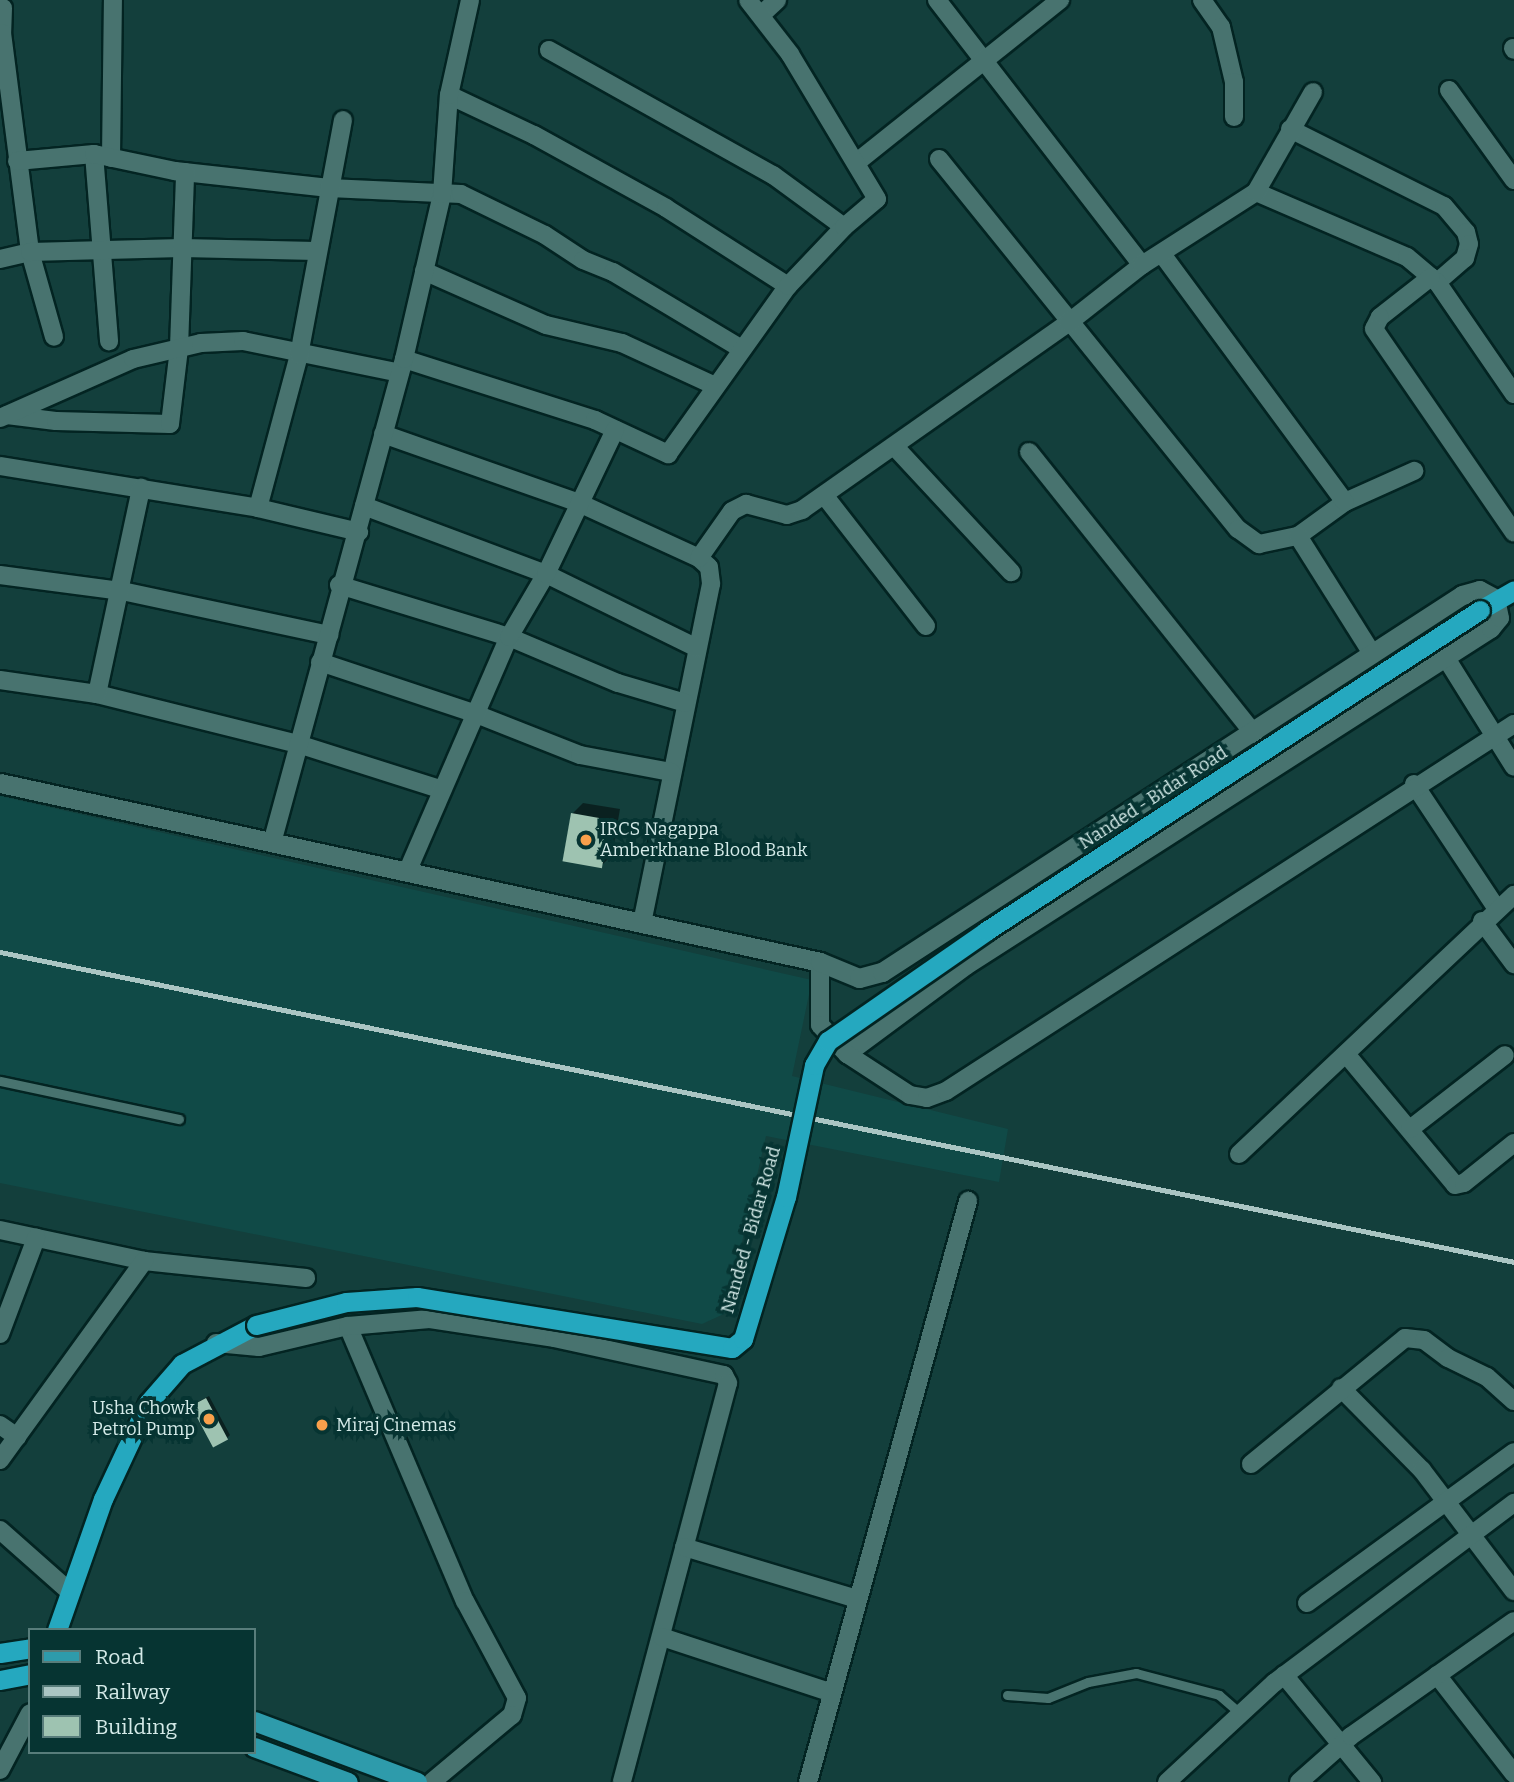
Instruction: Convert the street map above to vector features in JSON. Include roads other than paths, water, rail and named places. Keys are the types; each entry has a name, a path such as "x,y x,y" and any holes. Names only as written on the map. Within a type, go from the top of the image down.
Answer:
{"highway":[{"name":"Nanded - Bidar Road","path":"58,1628 103,1499 148,1403 182,1364 216,1343 256,1325 346,1302 417,1297 732,1349 743,1339 786,1197 814,1065 828,1041 986,931 1501,595"},
{"path":"0,1653 28,1648"},
{"path":"0,1680 28,1674"}],"main road":[{"path":"256,1722 417,1782"},
{"path":"256,1747 348,1782"}],"street":[{"path":"109,341 102,250 103,156 113,0"},
{"path":"272,843 329,635 339,585 359,533 402,366 442,194 449,95 470,0"},
{"path":"4,416 133,359 179,348 243,341 299,355 402,366 615,430 668,454 713,385 788,286 844,227 877,200 858,162 761,15 748,0"},
{"path":"761,15 777,0"},
{"path":"937,0 1142,265"},
{"path":"858,162 984,58 1060,0"},
{"path":"1202,0 1221,27 1234,82 1234,117"},
{"path":"3,8 6,117 17,161 30,252 54,337"},
{"path":"549,50 773,175 844,227"},
{"path":"1449,90 1514,180"},
{"path":"699,558 733,511 746,504 787,515 824,495 1068,323 1142,265 1256,191 1313,92"},
{"path":"449,95 534,135 666,208 788,286"},
{"path":"258,508 299,355 316,251 343,120"},
{"path":"1290,130 1444,206 1466,232 1469,244 1465,258 1380,317 1374,329 1514,533"},
{"path":"17,161 103,156 185,172 329,188 461,194 545,235 740,348"},
{"path":"939,159 1068,323 1238,529 1259,544 1298,536 1345,502 1413,471"},
{"path":"4,416 56,421 170,424 179,348 185,172"},
{"path":"1256,191 1354,230 1406,257 1434,280 1514,394"},
{"path":"0,259 30,252 102,250 182,248 316,251"},
{"path":"1162,254 1345,502"},
{"path":"424,271 546,325 622,343 713,385"},
{"path":"408,870 440,789 509,637 546,574 615,430"},
{"path":"383,434 579,503 699,558 709,567 711,584 642,922"},
{"path":"895,447 1011,572"},
{"path":"1029,452 1254,734"},
{"path":"0,466 258,508 359,533"},
{"path":"97,694 122,591 141,488"},
{"path":"824,495 926,625"},
{"path":"364,506 546,574 697,648"},
{"path":"1298,536 1371,653"},
{"path":"0,575 122,591 329,635"},
{"path":"339,585 509,637 618,682 685,703"},
{"path":"0,783 820,962 859,978 882,972 1254,734 1371,653 1472,590 1501,595 1500,618 1491,629 966,966 847,1054"},
{"path":"1446,658 1514,767"},
{"path":"320,662 476,714 580,755 671,772"},
{"path":"0,680 97,694 298,744 440,789"},
{"path":"820,962 820,1025 847,1054 911,1095 927,1098 946,1091 1414,784 1514,724"},
{"path":"1414,784 1497,909"},
{"path":"1239,1154 1482,922 1514,895"},
{"path":"1482,922 1514,964"},
{"path":"1346,1054 1410,1129 1449,1181 1459,1185 1514,1143"},
{"path":"1410,1129 1504,1055"},
{"path":"808,1782 968,1201"},
{"path":"0,1230 144,1261 306,1278"},
{"path":"0,1334 8,1297 36,1238"},
{"path":"0,1460 144,1261"},
{"path":"216,1343 259,1347 348,1325 430,1319 554,1338 724,1375 728,1383 622,1782"},
{"path":"348,1325 465,1601 517,1698 512,1715 432,1782"},
{"path":"1251,1464 1392,1346 1416,1336 1487,1377 1514,1401"},
{"path":"1341,1388 1385,1428 1446,1501 1514,1591"},
{"path":"0,1425 17,1437"},
{"path":"1307,1603 1514,1452"},
{"path":"1167,1782 1283,1675 1514,1503"},
{"path":"0,1530 69,1591"},
{"path":"684,1547 857,1599"},
{"path":"1299,1782 1342,1743 1514,1621"},
{"path":"662,1637 832,1693"},
{"path":"1283,1675 1372,1782"},
{"path":"1437,1675 1511,1764"},
{"path":"0,1770 28,1717"}],"lane":[{"path":"0,1081 179,1119"},
{"path":"1007,1695 1048,1698 1088,1682 1136,1673 1219,1695 1240,1713"}],"railway":[{"path":"0,952 1514,1262"}],"place":[{"name":"IRCS Nagappa Amberkhane Blood Bank","path":"586,840"},
{"name":"Usha Chowk Petrol Pump","path":"209,1419"},
{"name":"Miraj Cinemas","path":"322,1425"}]}
